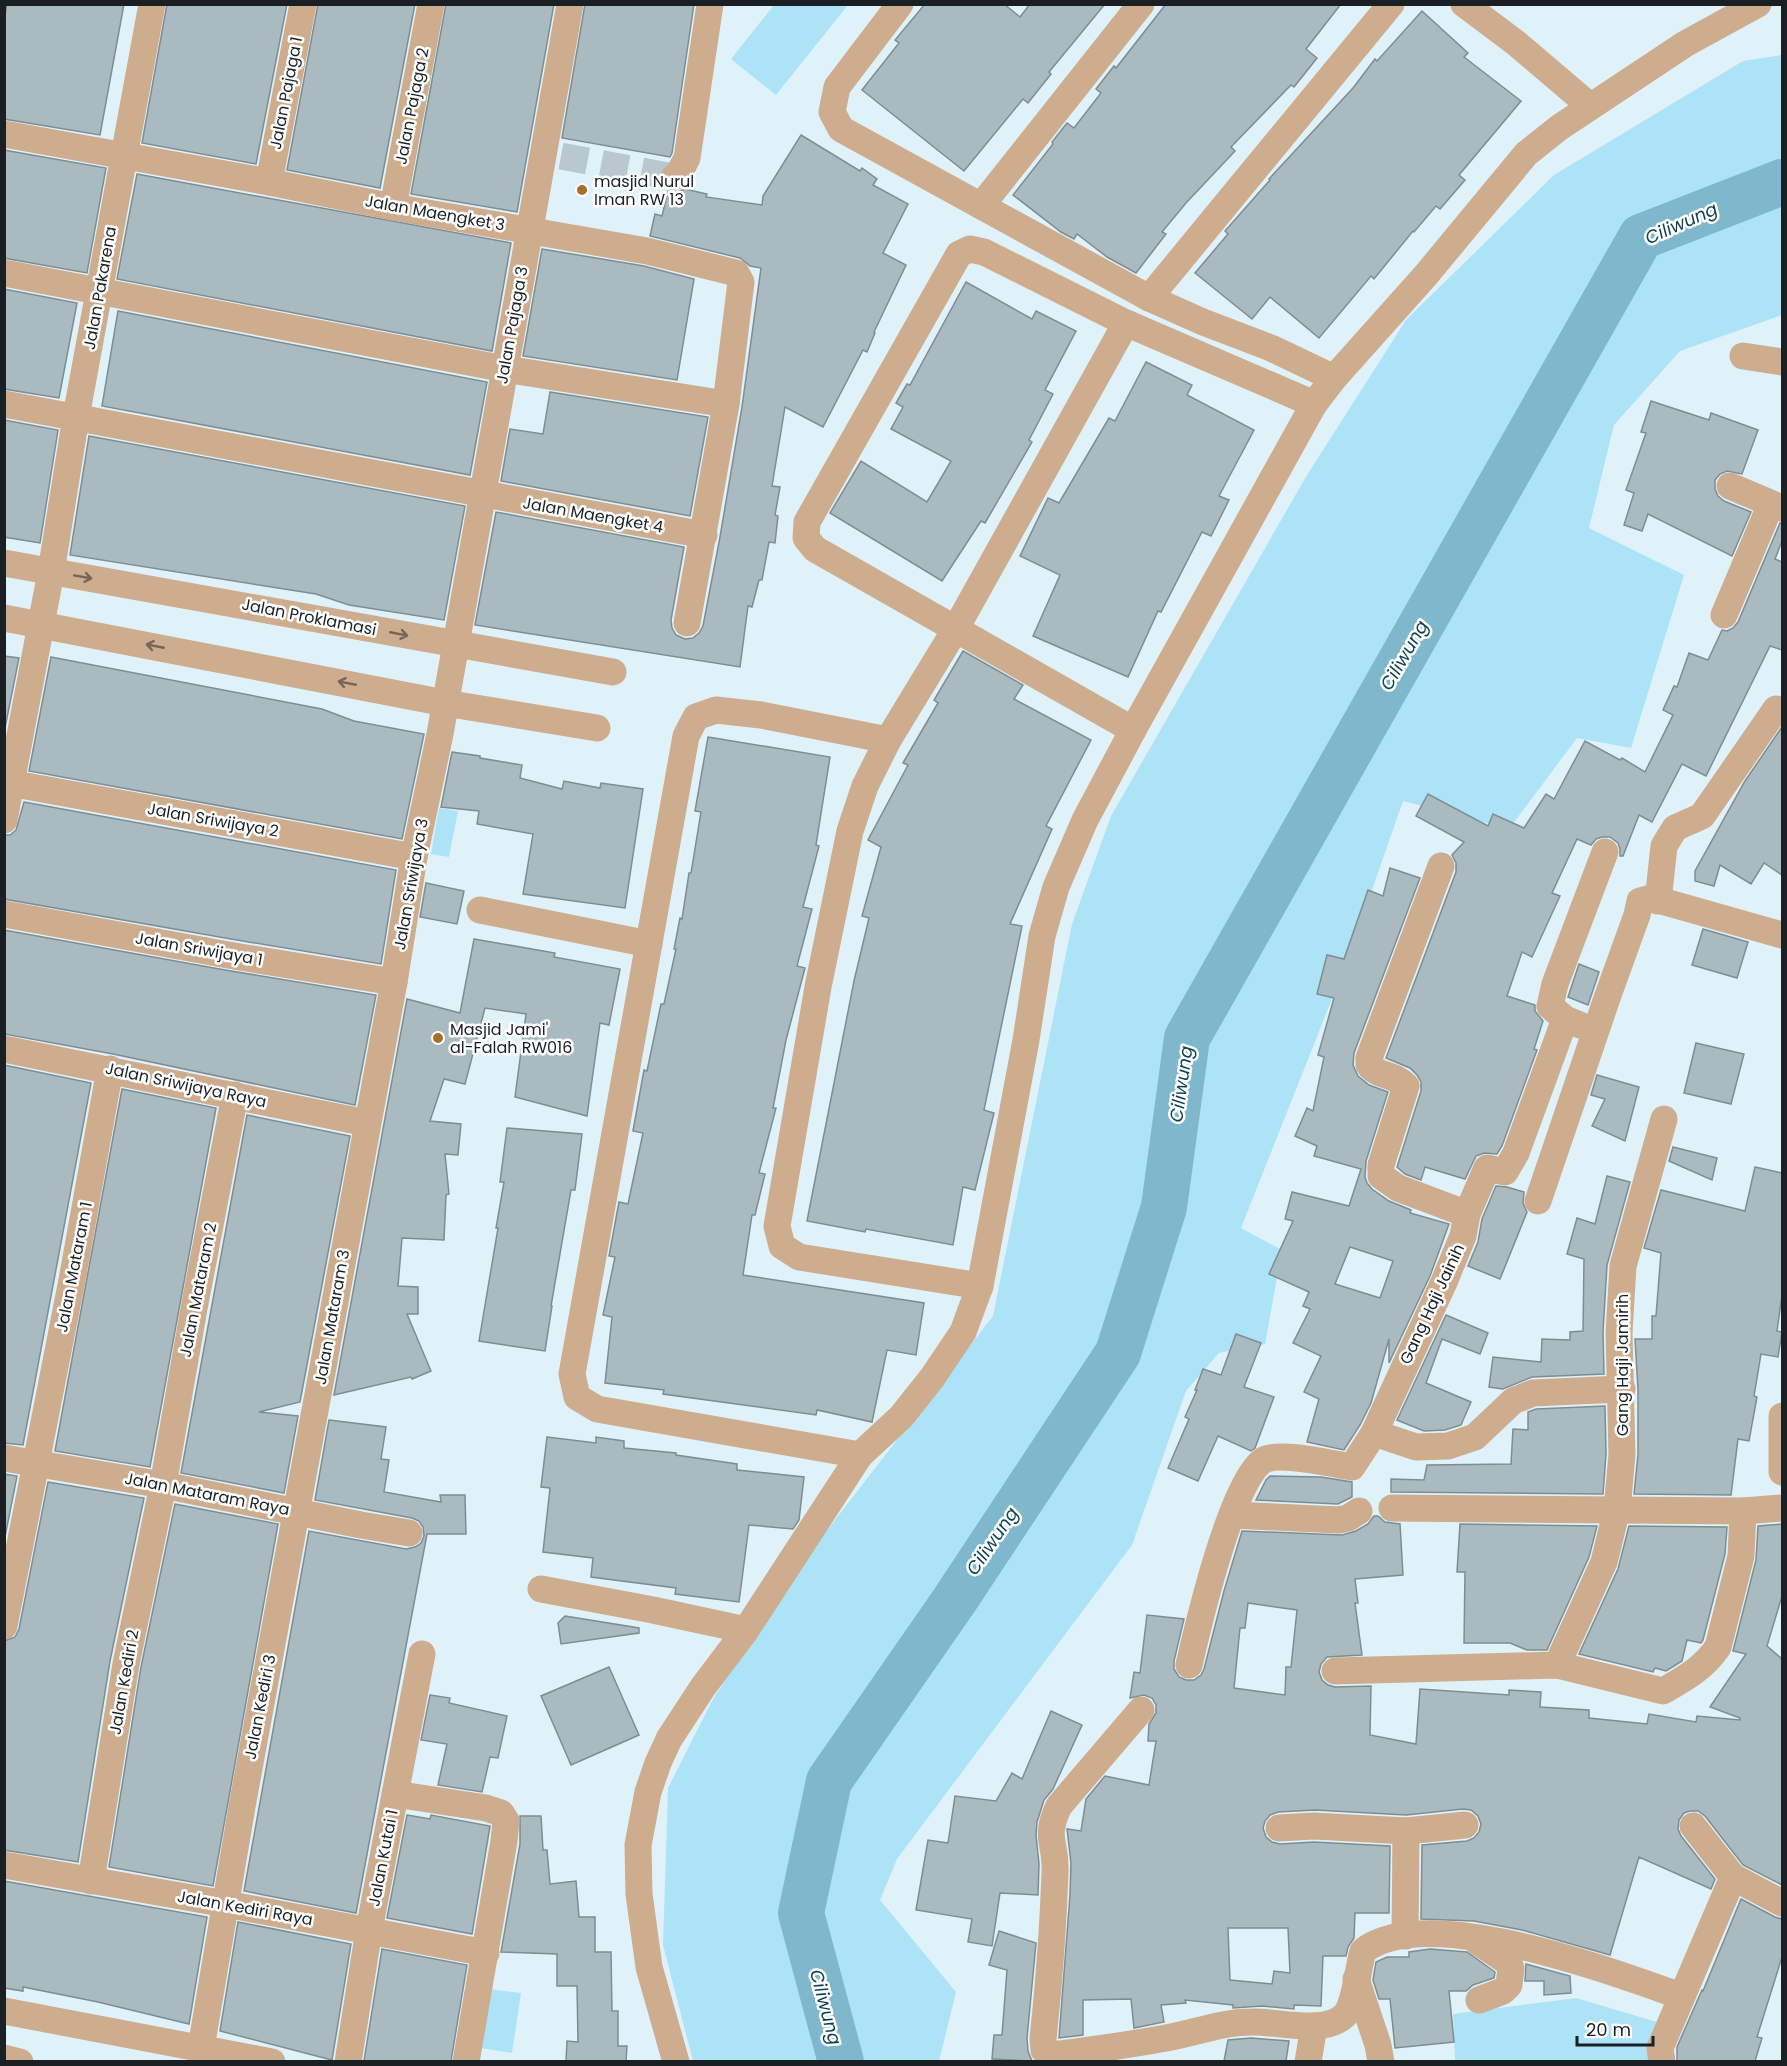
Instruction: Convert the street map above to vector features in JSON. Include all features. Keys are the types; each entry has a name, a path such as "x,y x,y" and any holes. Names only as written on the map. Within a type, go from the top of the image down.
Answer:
{"street":[{"name":"Jalan Pakarena","path":"4,820 8,783 51,572 76,417 152,4"},
{"name":"Jalan Pajaga 1","path":"269,182 303,4"},
{"name":"Jalan Pajaga 2","path":"393,207 431,4"},
{"name":"Jalan Pajaga 3","path":"455,645 529,229 552,155 570,4"},
{"path":"674,177 678,175 687,159 710,4"},
{"path":"900,4 837,87 832,112 841,129 1149,298 1271,348 1334,378"},
{"path":"981,207 1141,4"},
{"path":"1149,298 1391,4"},
{"path":"1464,4 1516,43 1590,106"},
{"path":"676,2061 649,1967 639,1894 638,1845 648,1792 669,1739 703,1687 746,1630 860,1455 901,1417 932,1378 963,1332 980,1286 1026,1040 1042,936 1056,887 1085,820 1314,404 1334,378 1426,275 1526,154 1590,106 1685,44 1758,4"},
{"name":"Jalan Maengket 3","path":"4,134 393,207 646,250 736,273 741,282 726,404"},
{"path":"1133,730 815,549 806,538 807,522 960,254 970,249 984,252 1126,323 1314,404"},
{"path":"4,273 504,369 726,404 687,623"},
{"path":"980,1286 799,1257 782,1246 777,1227 816,999 850,831 865,786 888,740 955,630 1126,323"},
{"path":"1743,356 1782,362"},
{"name":"Jalan Maengket 4","path":"4,404 704,535"},
{"path":"1724,615 1777,506 1730,486"},
{"name":"Jalan Proklamasi","path":"4,563 613,672"},
{"path":"4,618 445,703 597,728"},
{"name":"Jalan Sriwijaya 3","path":"367,1123 394,982 414,857 455,645"},
{"path":"1658,901 1664,846 1675,828 1702,816 1776,709"},
{"path":"860,1455 597,1409 577,1397 572,1374 687,736 696,717 716,710 750,713 888,740"},
{"name":"Jalan Sriwijaya 2","path":"8,783 414,857"},
{"path":"1595,1031 1565,1019 1550,1006 1605,852"},
{"path":"1441,866 1369,1058 1369,1065 1378,1072 1397,1078 1406,1086 1381,1165 1381,1176 1398,1188 1467,1214"},
{"path":"1538,1201 1640,901 1651,898 1782,935"},
{"path":"480,910 649,944"},
{"name":"Jalan Sriwijaya 1","path":"4,914 228,955 394,982"},
{"name":"Gang Haji Jainih","path":"1232,1515 1252,1469 1267,1458 1289,1457 1352,1467 1374,1433 1444,1282 1463,1236 1467,1214 1487,1168 1505,1172 1516,1153 1565,1019"},
{"name":"Jalan Sriwijaya Raya","path":"4,1049 367,1123"},
{"name":"Jalan Mataram 1","path":"4,1626 72,1280 110,1070"},
{"name":"Jalan Mataram 2","path":"163,1485 235,1095"},
{"name":"Gang Haji Jamirih","path":"1557,1665 1604,1562 1617,1509 1622,1455 1619,1333 1623,1266 1664,1119"},
{"name":"Jalan Mataram 3","path":"297,1511 367,1123"},
{"path":"1374,1433 1416,1447 1448,1446 1474,1437 1513,1401 1533,1393 1622,1389"},
{"path":"1782,1416 1782,1472"},
{"name":"Jalan Mataram Raya","path":"4,1458 163,1485 409,1533"},
{"name":"Jalan Kediri 2","path":"91,1881 126,1664 163,1485"},
{"path":"1392,1508 1743,1511 1782,1508"},
{"name":"Jalan Kediri 3","path":"201,2048 243,1801 297,1511"},
{"path":"1189,1665 1206,1593 1232,1515 1339,1520 1348,1518 1359,1511"},
{"path":"1335,1671 1557,1665 1663,1691 1692,1675 1718,1647 1742,1556 1743,1511"},
{"path":"541,1589 746,1630"},
{"name":"Jalan Kutai 1","path":"348,2061 369,1930 422,1654"},
{"path":"1141,1710 1059,1806 1052,1822 1050,1837 1056,1869 1051,1959 1043,2039 1044,2050 1053,2055 1166,2038 1229,2024 1251,2022 1314,2026 1332,2024 1350,2010 1363,1951 1381,1941 1413,1934 1470,1936 1563,1957 1681,1996"},
{"path":"395,1794 486,1808 501,1813 506,1821 486,1953 466,2061"},
{"path":"1280,1828 1314,1826 1406,1831 1465,1825"},
{"path":"1693,1826 1733,1877 1782,1903"},
{"path":"1405,1936 1406,1831"},
{"name":"Jalan Kediri Raya","path":"4,1865 486,1953"},
{"path":"1662,2061 1660,2048 1733,1877"},
{"path":"1470,1936 1508,1962 1511,1968 1509,1985 1503,1991 1479,2000"},
{"path":"1356,1978 1381,2061"},
{"path":"4,2011 272,2061"},
{"path":"1308,2061 1314,2026"},
{"path":"4,2058 20,2061"}],"shaded area":[{"path":"774,5 848,5 776,95 731,59"},
{"path":"1782,55 1782,315 1680,351 1614,425 1589,528 1684,575 1631,748 1577,738 1509,829 1403,801 1349,956 1241,1228 1282,1250 1265,1344 1219,1353 1186,1391 1132,1545 897,1859 880,1900 956,1992 939,2061 693,2061 663,1945 668,1788 713,1699 797,1569 993,1316 1072,924 1111,816 1307,475 1406,320 1554,175 1743,61"},
{"path":"439,808 458,811 449,857 431,854"},
{"path":"489,1989 521,1993 512,2053 481,2048"},
{"path":"1576,1998 1674,2027 1661,2061 1455,2061 1453,2014"}],"building":[{"path":"7,4 124,4 100,135 4,119 4,20"},
{"path":"167,4 287,4 256,164 142,143"},
{"path":"318,4 415,4 380,188 287,170"},
{"path":"446,4 554,4 517,212 411,194"},
{"path":"585,4 694,4 670,157 562,138"},
{"path":"925,4 1004,4 1020,17 1030,4 1105,4 1049,72 1051,74 1028,103 1023,99 964,171 862,90 899,43 895,40"},
{"path":"1166,4 1341,4 1306,49 1317,58 1294,87 1291,85 1231,147 1235,151 1162,232 1166,234 1136,273 1107,257 1077,234 1074,239 1061,232 1013,195 1067,123 1074,128 1101,93 1096,89 1114,66 1116,68"},
{"path":"1422,11 1468,53 1464,57 1521,101 1459,175 1465,180 1440,209 1436,206 1413,231 1374,279 1371,276 1319,338 1270,297 1252,319 1195,273 1228,234 1225,231 1269,179 1353,88 1375,59 1377,61"},
{"path":"801,135 860,171 862,168 877,179 873,185 908,204 883,253 906,265 867,352 863,350 823,427 785,407 772,486 780,487 775,515 778,516 775,543 769,542 762,580 759,580 752,607 748,606 740,667 475,625 496,512 684,547 671,620 672,628 676,635 685,639 693,638 699,633 703,626 720,537 742,407 761,268 750,266 740,258 650,236 655,214 662,216 668,191 674,193 685,189 707,194 706,197 762,205 763,196"},
{"path":"4,150 106,168 87,273 4,258"},
{"path":"137,174 511,243 492,351 117,279"},
{"path":"542,249 644,266 694,279 677,380 523,356"},
{"path":"966,282 1032,319 1036,311 1076,331 1045,390 1053,394 1029,440 1032,442 985,523 981,521 942,581 830,513 861,461 927,502 951,461 891,429 903,407 896,403 907,384 910,385"},
{"path":"4,289 77,303 59,398 4,389"},
{"path":"118,311 487,382 470,475 102,406"},
{"path":"1146,362 1192,385 1187,395 1254,430 1219,496 1229,500 1211,536 1202,532 1161,612 1158,611 1128,677 1033,636 1060,575 1020,556 1048,498 1059,503 1109,418 1115,421"},
{"path":"550,392 708,417 690,516 501,481 510,429 543,434"},
{"path":"1651,401 1709,420 1711,413 1758,430 1742,474 1727,471 1715,480 1718,496 1724,501 1751,512 1732,556 1648,514 1642,531 1624,525 1634,493 1626,490 1646,433 1641,432"},
{"path":"4,420 58,430 40,543 4,537"},
{"path":"89,436 465,506 444,620 349,605 316,594 70,555"},
{"path":"1780,523 1782,524 1782,541 1775,559 1782,562 1782,650 1770,646 1706,776 1682,764 1652,822 1639,815 1623,856 1620,856 1618,843 1610,837 1596,839 1591,845 1577,839 1552,893 1560,896 1532,957 1522,952 1507,996 1535,1005 1535,1011 1543,1021 1534,1049 1537,1050 1502,1146 1497,1154 1484,1153 1476,1156 1465,1179 1425,1167 1421,1180 1405,1174 1397,1167 1421,1091 1421,1082 1410,1068 1386,1058 1456,872 1456,863 1452,855 1464,842 1416,816 1428,794 1488,826 1493,814 1524,828 1546,794 1554,799 1585,741 1620,760 1622,758 1645,772 1673,715 1663,710 1674,686 1677,687 1689,653 1708,660 1722,630 1727,631 1733,628 1738,622"},
{"path":"963,651 1023,685 1014,699 1091,740 1046,826 1052,829 1010,924 1022,926 984,1110 994,1113 975,1190 963,1187 953,1245 807,1221 854,981 869,918 862,916 881,847 868,840 908,765 903,763 938,703 934,700"},
{"path":"4,656 19,658 4,733"},
{"path":"51,657 322,709 354,721 424,734 402,839 29,771"},
{"path":"1782,727 1782,875 1764,863 1751,884 1720,865 1714,886 1695,881 1695,871 1745,781"},
{"path":"708,737 830,757 816,845 819,846 803,907 812,909 797,966 805,968 786,1040 773,1108 776,1108 759,1173 765,1174 755,1215 752,1215 743,1275 924,1303 916,1355 887,1350 872,1422 817,1410 816,1415 663,1394 664,1390 605,1383 612,1317 603,1315 615,1257 609,1256 619,1202 628,1204 643,1133 633,1131 644,1070 647,1071 661,1004 664,1004 689,873 691,873 701,812 695,811"},
{"path":"452,752 522,765 520,778 562,789 564,781 600,788 601,783 643,789 625,908 523,894 533,834 477,824 479,811 441,807"},
{"path":"24,802 396,870 381,964 4,899 4,835 10,835 16,830"},
{"path":"1390,868 1420,878 1354,1053 1353,1065 1358,1076 1369,1085 1388,1092 1366,1161 1365,1177 1372,1189 1389,1201 1411,1210 1410,1213 1449,1224 1430,1276 1389,1363 1389,1339 1371,1403 1344,1450 1307,1442 1319,1399 1304,1392 1321,1356 1293,1343 1310,1309 1303,1306 1309,1292 1269,1274 1293,1221 1285,1219 1292,1192 1349,1206 1361,1169 1314,1156 1317,1146 1295,1136 1307,1108 1313,1111 1324,1057 1318,1055 1334,998 1317,994 1327,955 1344,959 1368,890 1383,896","holes":["1350,1247 1393,1261 1380,1298 1335,1284"]},
{"path":"426,883 464,891 457,924 420,917"},
{"path":"1703,929 1748,942 1737,978 1692,965"},
{"path":"4,930 376,995 355,1105 113,1054 4,1034"},
{"path":"474,939 555,953 554,957 620,969 609,1025 600,1023 587,1116 515,1097 526,1014 485,1008 465,1084 444,1079 430,1121 461,1124 458,1155 445,1154 449,1194 446,1195 444,1240 402,1238 398,1286 418,1287 418,1314 407,1314 431,1371 412,1379 411,1377 334,1395 407,999 460,1013"},
{"path":"1579,964 1599,972 1588,1005 1568,997"},
{"path":"1696,1043 1744,1054 1731,1104 1684,1093"},
{"path":"4,1065 91,1083 23,1445 4,1443"},
{"path":"1597,1075 1639,1087 1625,1141 1592,1126 1605,1099 1591,1095"},
{"path":"122,1089 216,1108 150,1467 55,1451"},
{"path":"247,1115 350,1136 300,1402 259,1412 298,1416 284,1493 181,1473"},
{"path":"507,1128 582,1134 575,1190 571,1190 545,1351 479,1341 498,1228 496,1228 504,1182 500,1182"},
{"path":"1673,1147 1717,1158 1712,1180 1669,1161"},
{"path":"1755,1167 1782,1173 1782,1295 1777,1331 1782,1332 1778,1357 1761,1354 1754,1396 1757,1397 1749,1441 1738,1439 1731,1495 1634,1494 1638,1455 1635,1339 1652,1339 1652,1316 1656,1316 1661,1253 1644,1248 1661,1190 1745,1211"},
{"path":"1607,1176 1630,1182 1607,1265 1603,1332 1604,1374 1532,1377 1503,1389 1489,1387 1493,1357 1541,1362 1542,1339 1570,1340 1570,1332 1583,1331 1584,1259 1567,1254 1577,1218 1595,1224"},
{"path":"1496,1186 1524,1192 1523,1203 1527,1212 1500,1279 1468,1266 1478,1242 1482,1219"},
{"path":"1446,1315 1488,1333 1480,1354 1442,1339 1426,1383 1471,1402 1461,1425 1445,1430 1424,1431 1397,1420"},
{"path":"1236,1334 1261,1343 1244,1387 1274,1397 1255,1448 1251,1451 1218,1436 1198,1481 1168,1468 1189,1419 1185,1417 1203,1369 1221,1375"},
{"path":"1605,1406 1606,1454 1603,1494 1391,1492 1391,1479 1424,1480 1427,1465 1511,1464 1513,1429 1528,1430 1528,1412 1536,1409"},
{"path":"329,1420 386,1427 381,1459 389,1460 384,1492 441,1502 440,1495 465,1495 466,1534 427,1534 356,1913 244,1891 309,1531 406,1549 421,1543 424,1536 423,1527 419,1521 412,1518 315,1500"},
{"path":"547,1437 596,1443 596,1437 624,1441 624,1448 676,1453 676,1455 737,1464 737,1470 804,1477 799,1520 793,1529 749,1525 739,1602 675,1594 676,1588 591,1577 593,1558 543,1552 550,1488 541,1487"},
{"path":"4,1474 17,1476 4,1542"},
{"path":"1270,1476 1321,1477 1352,1482 1352,1497 1338,1504 1256,1500"},
{"path":"48,1482 144,1498 110,1661 78,1862 4,1850 4,1641 15,1637 19,1629"},
{"path":"175,1504 278,1524 213,1886 109,1867 141,1667"},
{"path":"1374,1516 1378,1516 1385,1522 1400,1524 1403,1575 1355,1579 1358,1603 1355,1603 1362,1655 1327,1657 1321,1664 1319,1672 1322,1680 1335,1687 1371,1686 1370,1735 1416,1744 1420,1689 1509,1695 1509,1690 1541,1692 1540,1707 1589,1710 1589,1718 1647,1724 1649,1714 1696,1722 1697,1716 1740,1720 1740,1718 1710,1707 1746,1654 1733,1651 1756,1560 1758,1526 1782,1524 1782,1596 1767,1646 1782,1659 1782,1885 1743,1865 1705,1816 1698,1811 1684,1813 1679,1820 1678,1829 1715,1879 1711,1889 1639,1857 1610,1955 1522,1930 1474,1921 1421,1919 1422,1845 1467,1841 1474,1838 1481,1824 1478,1816 1471,1810 1406,1815 1315,1810 1278,1812 1270,1815 1263,1828 1266,1837 1272,1842 1390,1846 1389,1913 1355,1913 1354,1938 1348,1947 1346,1956 1323,1956 1321,2006 1294,2005 1294,2009 1262,2006 1233,2008 1233,2005 1185,2000 1186,2003 1161,2005 1164,2022 1134,2028 1131,1999 1083,2000 1083,2035 1059,2038 1070,1895 1071,1863 1067,1829 1081,1831 1086,1799 1105,1776 1149,1785 1156,1741 1148,1741 1149,1724 1156,1713 1156,1705 1152,1698 1144,1695 1130,1698 1134,1672 1140,1673 1147,1615 1184,1619 1174,1669 1179,1677 1194,1680 1201,1675 1204,1669 1242,1531 1342,1535 1368,1524","holes":["1248,1603 1297,1610 1291,1667 1286,1667 1285,1695 1234,1688 1240,1628 1245,1628","1228,1928 1288,1928 1290,1973 1274,1971 1272,1984 1230,1980"]},
{"path":"1460,1524 1597,1526 1589,1557 1547,1650 1527,1650 1510,1643 1464,1643 1465,1572 1457,1572"},
{"path":"1629,1526 1727,1527 1725,1554 1703,1640 1701,1643 1687,1640 1682,1661 1666,1671 1655,1668 1653,1672 1579,1654 1618,1569"},
{"path":"565,1616 639,1628 639,1633 561,1644 558,1623"},
{"path":"609,1667 639,1735 571,1765 541,1696"},
{"path":"430,1695 450,1698 449,1703 507,1716 498,1758 490,1757 482,1792 438,1785 447,1744 421,1740"},
{"path":"1051,1711 1082,1725 1053,1789 1044,1800 1037,1822 1038,1895 1000,1893 992,1946 968,1942 972,1919 916,1910 928,1840 948,1843 955,1796 996,1801 1012,1773 1022,1779"},
{"path":"407,1815 430,1819 431,1815 490,1826 472,1934 387,1918"},
{"path":"520,1816 541,1816 543,1850 547,1850 550,1884 576,1881 579,1917 595,1917 595,1952 611,1952 612,2011 618,2011 618,2046 627,2046 626,2061 566,2061 567,2041 578,2042 577,1986 557,1986 557,1954 501,1952 520,1844"},
{"path":"4,1881 207,1917 189,2024 23,1987 23,1991 4,1988"},
{"path":"1741,1899 1782,1919 1782,1957 1757,2037 1762,2038 1755,2061 1677,2061 1677,2047"},
{"path":"238,1922 351,1944 332,2060 220,2031"},
{"path":"999,1931 1036,1943 1027,2038 1032,2061 992,2059 994,2035 1002,2035 1007,1970 989,1965"},
{"path":"382,1949 467,1965 451,2061 364,2061"},
{"path":"1430,1949 1467,1952 1495,1972 1494,1978 1473,1985 1466,1991 1449,1991 1454,2042 1395,2048 1390,1999 1379,1999 1373,1980 1376,1962 1387,1957 1409,1957 1409,1952"},
{"path":"1526,1964 1570,1976 1571,1993 1544,1995 1544,1981 1525,1981"},
{"path":"1251,2038 1289,2041 1286,2061 1224,2061 1228,2040"}],"waterway":[{"name":"Ciliwung","path":"841,2062 801,1913 829,1781 954,1601 1118,1353 1164,1207 1187,1038 1641,237 1782,182"}],"tunnel":[{"path":"561,156 674,177"}],"place":[{"name":"masjid Nurul Iman RW 13","path":"582,190"},
{"name":"Masjid Jami' al-Falah RW016","path":"438,1038"}]}
